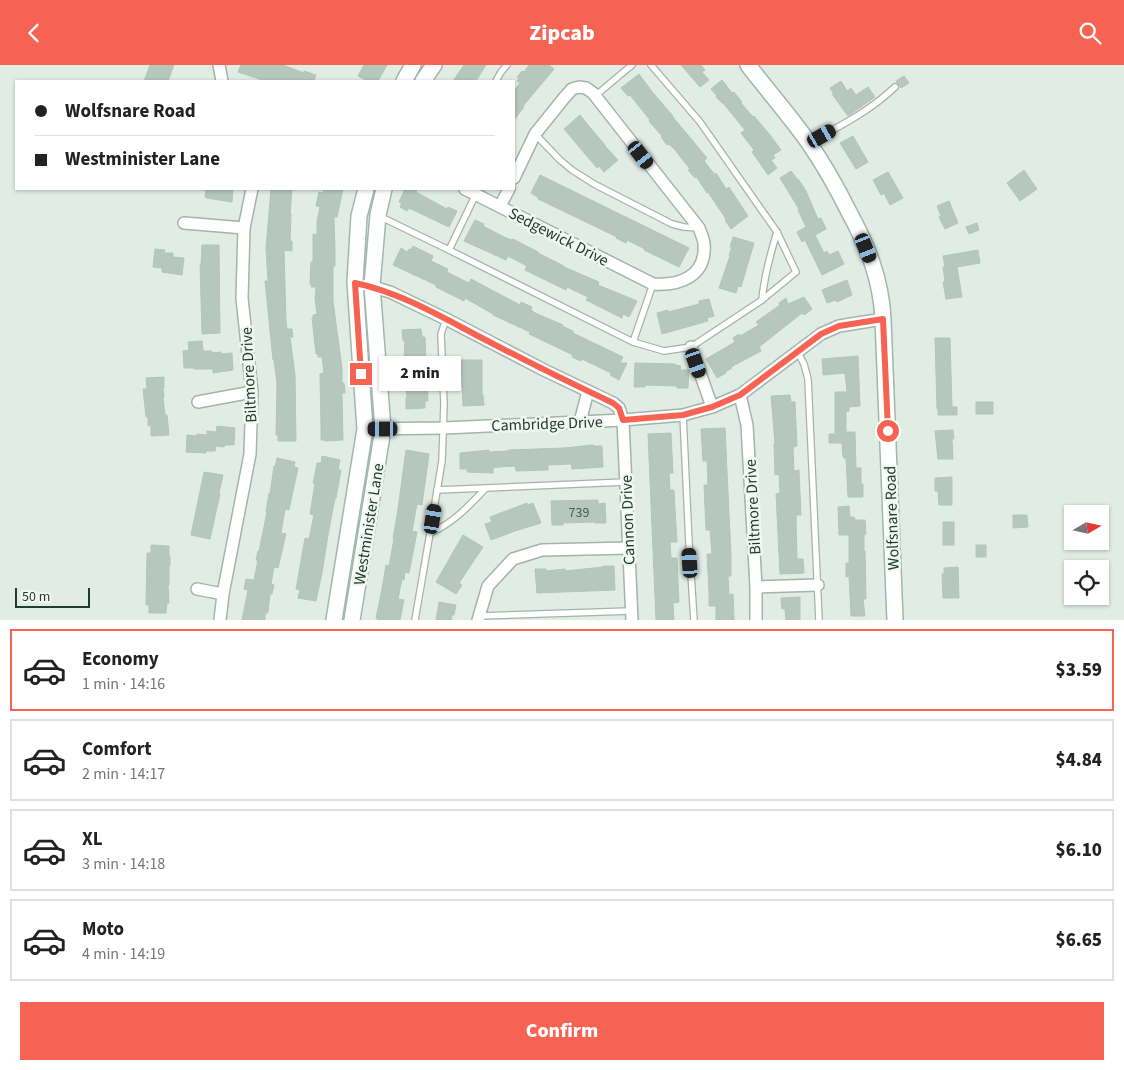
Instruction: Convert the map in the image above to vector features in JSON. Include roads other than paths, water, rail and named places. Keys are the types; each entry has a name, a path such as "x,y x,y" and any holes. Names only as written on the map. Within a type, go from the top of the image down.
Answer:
{"street":[{"path":"219,65 222,80"},
{"path":"405,80 413,65"},
{"path":"425,80 434,65"},
{"name":"Wolfsnare Road","path":"748,65 809,143 835,185 860,231 878,280 882,299 895,620"},
{"path":"515,176 535,134 564,98 572,89 586,88 595,96 699,228 704,241 704,255 696,271 678,282 665,285 653,284"},
{"name":"Biltmore Drive","path":"220,620 223,593 250,454 252,391 242,298 244,229 252,190"},
{"name":"Westminister Lane","path":"334,620 365,429 355,283 359,216 366,190"},
{"name":"Westminister Lane","path":"352,620 383,429 372,286 378,215 384,190"},
{"name":"Sedgewick Drive","path":"467,190 653,284"},
{"path":"500,206 508,190"},
{"path":"184,223 244,229"},
{"path":"355,283 390,292 613,403 619,408 623,420"},
{"name":"Cambridge Drive","path":"365,429 580,422 683,415 712,407 740,395 821,334 839,326 883,319"},
{"path":"691,347 712,407"},
{"path":"198,402 252,391"},
{"path":"580,422 588,391"},
{"name":"Biltmore Drive","path":"740,395 747,425 756,587 756,620"},
{"name":"Cannon Drive","path":"623,420 631,615"},
{"path":"479,618 488,586 513,559 542,550 629,548"},
{"path":"756,587 818,585"},
{"path":"197,589 223,593"}],"lane":[{"path":"497,80 507,65"},
{"path":"595,96 632,65"},
{"path":"378,215 633,342 664,351 691,347 762,300 796,272 777,232 700,122 651,65"},
{"path":"809,143 865,111 895,87"},
{"path":"535,134 572,171 594,184 672,224 699,228"},
{"path":"449,250 476,194"},
{"path":"762,300 763,285 777,232"},
{"path":"633,342 653,284"},
{"path":"415,620 442,461 444,427 441,334 446,319"},
{"path":"797,351 804,364 808,379 819,620"},
{"path":"683,415 694,620"},
{"path":"438,490 626,482"},
{"path":"430,533 445,526 458,516 485,489"},
{"path":"479,618 631,615"}]}
